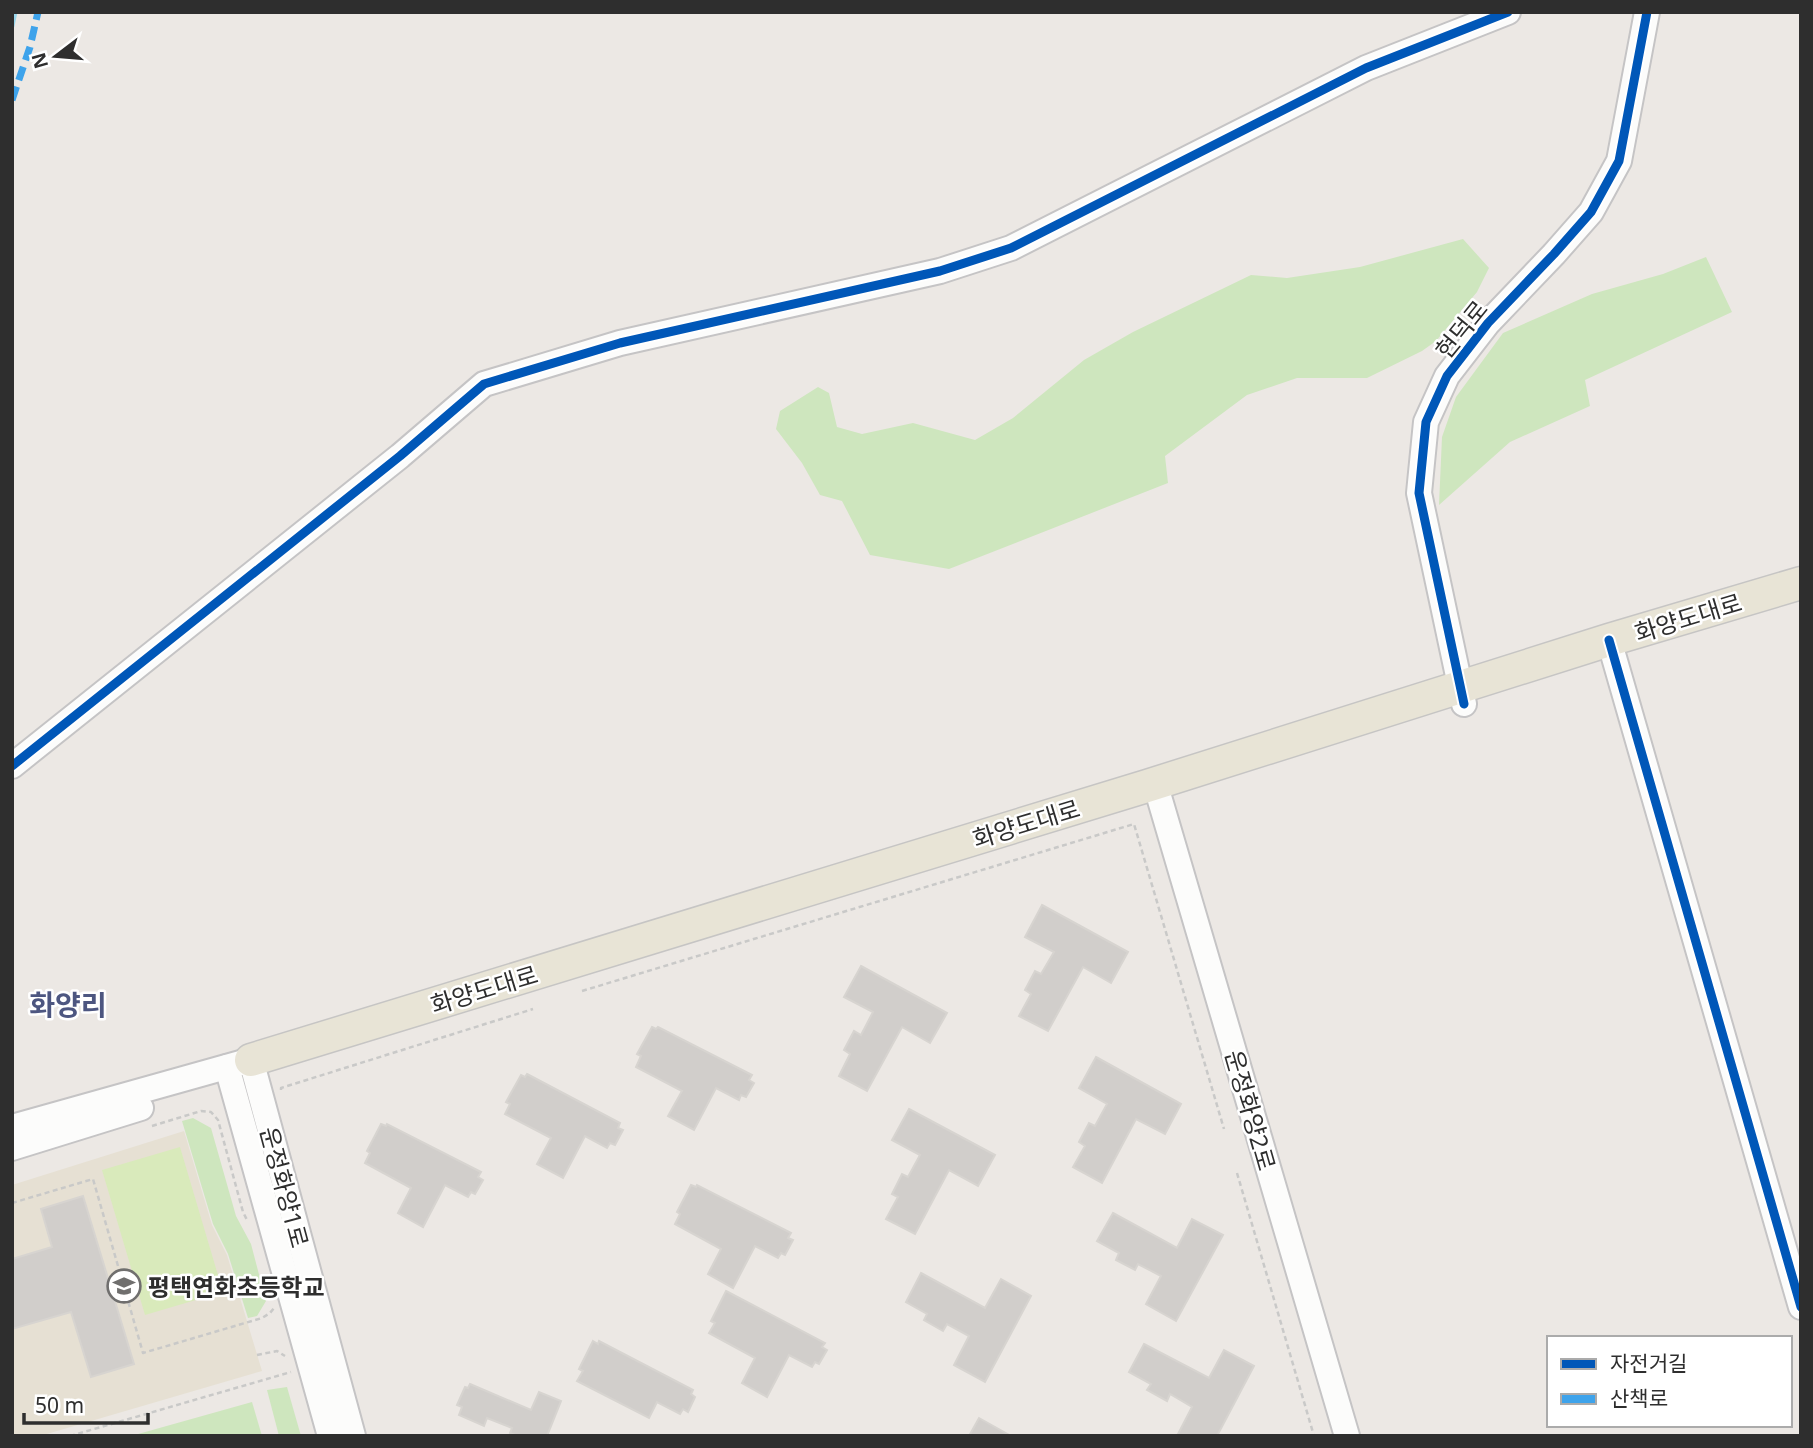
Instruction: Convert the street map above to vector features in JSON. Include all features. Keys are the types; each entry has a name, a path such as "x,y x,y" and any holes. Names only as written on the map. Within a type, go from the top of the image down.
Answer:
{"main road":[{"name":"화양도대로","path":"249,1074 1150,795 1620,646 1801,583"},
{"name":"화양도대로","path":"1620,646 1801,599"}],"street":[{"path":"12,766 400,456 484,384 620,343 940,271 1011,248 1366,68 1508,12"},
{"name":"현덕로","path":"1463,695 1419,494 1426,422 1447,376 1479,333 1591,212 1619,161 1647,12"},
{"path":"1620,646 1801,1250"},
{"path":"1620,646 1801,1307"},
{"name":"운정화양2로","path":"1150,795 1331,1436"},
{"name":"운정화양2로","path":"1150,795 1347,1436"},
{"path":"12,1127 249,1074"},
{"path":"12,1148 249,1074"},
{"path":"249,1074 330,1436"},
{"name":"운정화양1로","path":"249,1074 353,1436"}],"path":[{"path":"582,991 1134,824 1224,1129"},
{"path":"249,1074 533,1009"},
{"path":"1237,1173 1314,1436"},
{"path":"12,1203 93,1179 143,1353 262,1318 270,1314 275,1302"},
{"path":"70,1436 291,1372 285,1356 277,1351 257,1355"}],"shaded area":[{"name":"평택연화초등학교","path":"184,1131 212,1225 227,1255 262,1371 40,1436 12,1436 12,1185"}],"green space":[{"path":"1463,239 1489,268 1477,292 1436,341 1422,351 1367,378 1297,378 1247,395 1165,456 1168,483 949,569 870,555 842,501 820,495 802,463 776,429 780,411 818,387 829,393 837,427 862,434 913,423 975,440 1013,418 1084,360 1133,332 1251,275 1287,278 1360,267"},
{"path":"1706,257 1732,312 1585,380 1590,406 1510,442 1439,505 1442,437 1456,397 1503,333 1592,294 1663,274"},
{"path":"193,1118 211,1128 236,1216 251,1244 266,1301 257,1316 248,1318 228,1254 213,1224 182,1121"},
{"path":"180,1147 223,1292 145,1315 102,1170"},
{"path":"287,1387 301,1436 279,1436 267,1390"},
{"path":"252,1402 262,1436 131,1436"}],"building":[{"path":"1042,905 1128,952 1111,983 1083,967 1048,1031 1019,1016 1031,994 1025,990 1035,971 1041,974 1054,952 1025,937"},
{"path":"861,966 947,1013 930,1043 902,1027 867,1091 839,1076 850,1054 844,1050 854,1031 861,1035 873,1012 844,997"},
{"path":"652,1027 658,1027 752,1075 749,1080 754,1083 746,1097 741,1095 739,1100 716,1088 694,1130 668,1116 682,1091 636,1067 641,1056 637,1054"},
{"path":"1096,1057 1181,1104 1165,1134 1136,1119 1102,1183 1073,1167 1085,1146 1079,1142 1089,1123 1095,1126 1107,1104 1079,1088"},
{"path":"527,1074 620,1123 618,1128 623,1130 615,1145 610,1143 607,1148 585,1136 563,1178 537,1164 551,1138 505,1114 510,1104 506,1102 521,1075 525,1077"},
{"path":"909,1109 995,1155 978,1186 949,1170 915,1234 886,1219 898,1197 892,1194 902,1174 908,1177 920,1155 892,1140"},
{"path":"381,1124 387,1124 481,1172 478,1177 483,1180 475,1194 471,1192 468,1197 445,1185 423,1227 398,1213 411,1188 365,1163 370,1153 367,1151"},
{"path":"691,1185 697,1185 791,1233 788,1238 793,1240 785,1255 781,1253 778,1258 755,1246 733,1288 708,1274 721,1249 675,1224 680,1214 677,1212"},
{"path":"83,1196 134,1364 91,1377 71,1312 12,1329 12,1259 52,1247 41,1209"},
{"path":"1113,1213 1177,1248 1192,1219 1223,1235 1176,1321 1146,1304 1161,1276 1138,1264 1135,1270 1116,1260 1119,1253 1097,1241"},
{"path":"921,1273 985,1308 1001,1279 1031,1296 985,1382 954,1365 969,1336 947,1324 943,1331 924,1320 927,1314 906,1302"},
{"path":"726,1291 825,1343 822,1347 827,1350 819,1364 815,1362 812,1367 789,1355 767,1397 742,1383 755,1358 709,1333 715,1323 711,1321"},
{"path":"593,1341 598,1344 599,1341 693,1390 691,1394 695,1397 688,1412 683,1409 680,1414 657,1402 649,1418 577,1381 583,1371 579,1369"},
{"path":"1144,1344 1209,1378 1224,1350 1254,1366 1217,1436 1177,1436 1192,1407 1170,1394 1167,1401 1147,1390 1151,1384 1129,1372"},
{"path":"470,1384 531,1410 539,1392 561,1401 547,1436 517,1436 510,1433 512,1428 487,1418 484,1426 459,1415 462,1407 457,1405 465,1387 468,1388"},
{"path":"979,1418 1011,1436 969,1436"}],"waterway":[{"path":"12,26 15,12"}],"marked path":[{"path":"12,100 30,47 38,12"}],"cycle path":[{"path":"12,766 400,456 484,384 620,343 940,271 1011,248 1366,68 1508,12"},
{"path":"1464,704 1419,493 1426,422 1447,376 1488,323 1591,212 1619,161 1647,12"},
{"path":"1609,640 1801,1307"}],"place":[{"name":"평택연화초등학교","path":"124,1286"}],"district":[{"name":"화양리","path":"68,1004"}]}
